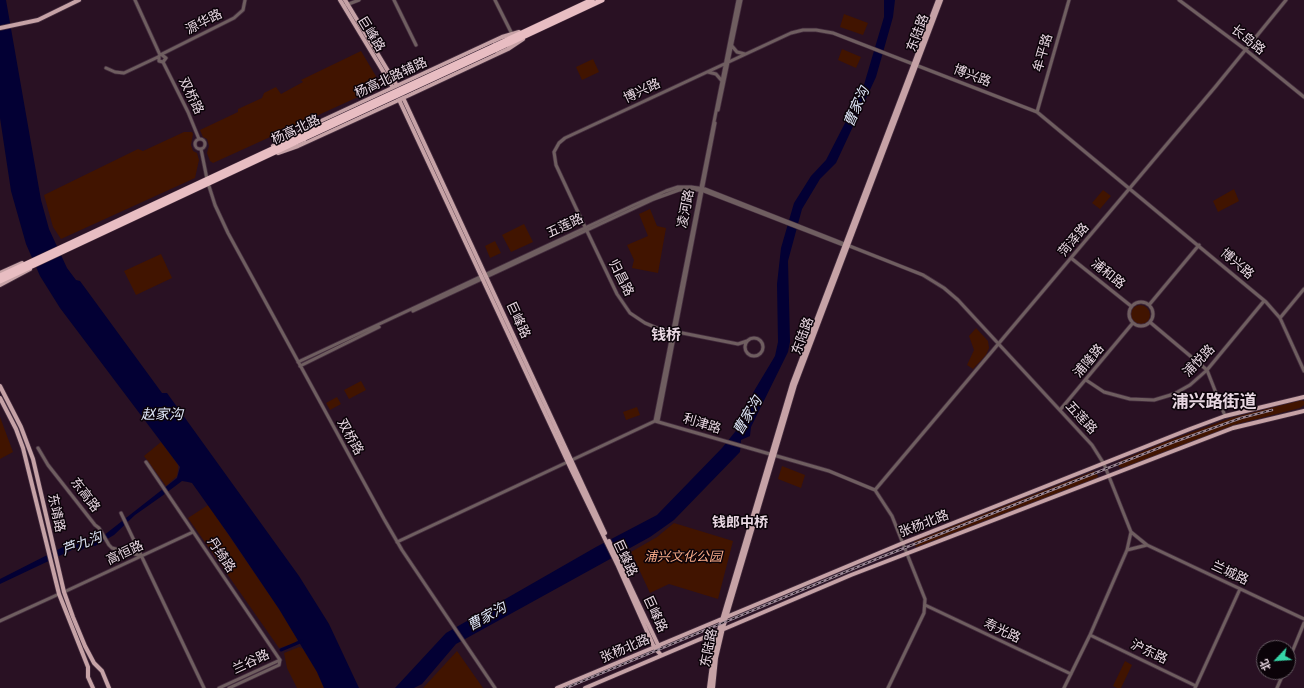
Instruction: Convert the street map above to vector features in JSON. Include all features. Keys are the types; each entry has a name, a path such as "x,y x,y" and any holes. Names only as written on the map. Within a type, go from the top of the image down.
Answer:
{"highway":[{"name":"杨高北路","path":"532,31 592,0"},
{"name":"杨高北路","path":"0,281 42,259 263,155 602,0"},
{"name":"杨高北路","path":"0,276 42,259"}],"main road":[{"path":"0,28 30,23 47,17 79,0"},
{"name":"巨峰路","path":"340,0 401,99 620,566 660,655"},
{"name":"巨峰路","path":"345,0 345,6"},
{"name":"东陆路","path":"915,65 938,0"},
{"name":"东陆路","path":"709,688 713,657 724,616 773,455 792,384 941,0"},
{"name":"杨高北路辅路","path":"263,155 291,136 395,87 512,34 532,31"},
{"name":"杨高北路辅路","path":"263,155 298,146 401,99 508,49 532,31"},
{"path":"0,273 42,259"},
{"path":"0,285 42,259"},
{"name":"东靖路","path":"0,386 21,427 33,459 64,592 85,646 94,663 102,671 109,688"},
{"name":"张杨北路","path":"558,688 724,616 903,543 1225,416 1304,397"},
{"name":"东靖路","path":"0,398 16,429 23,448 58,594 88,667 88,677 93,688"},
{"name":"张杨北路","path":"585,688 851,575 1233,428 1304,411"},
{"name":"东陆路","path":"712,688 721,629"}],"street":[{"path":"134,0 160,55 159,61 163,62 166,58 160,55"},
{"name":"源华路","path":"106,68 115,72 124,73 234,18 243,10 246,0"},
{"path":"345,6 359,0"},
{"path":"394,0 416,45"},
{"path":"495,0 512,34"},
{"name":"凌河路","path":"656,421 722,81 732,45 739,0"},
{"name":"凌河路","path":"701,189 739,0"},
{"name":"牟平路","path":"1037,112 1069,0"},
{"name":"长岛路","path":"1179,0 1246,50 1304,97"},
{"name":"菏泽路","path":"875,490 1246,50 1286,0"},
{"name":"博兴路","path":"556,148 564,138 791,33 808,30 829,32 1037,112 1199,245 1264,301 1280,318 1304,371"},
{"path":"732,45 737,52 746,54"},
{"name":"双桥路","path":"163,62 188,112 198,139 205,143 204,147 201,149"},
{"path":"706,72 716,74 722,81"},
{"name":"双桥路","path":"198,139 195,145 201,149 208,181 223,224 397,542 495,688"},
{"name":"归昌路","path":"556,148 554,156 556,165 617,294 628,310 645,323 674,331 738,344 746,350"},
{"name":"五莲路","path":"299,364 586,229 667,194 683,190 701,189 917,273 939,284 953,296 999,344 1092,445 1104,464 1131,532"},
{"path":"1149,305 1199,245"},
{"name":"浦和路","path":"1071,258 1131,306"},
{"path":"1280,318 1304,289"},
{"name":"浦悦路","path":"1086,380 1104,392 1115,396 1154,400 1174,394 1190,385 1207,370 1264,301"},
{"path":"1149,305 1146,303 1131,306 1129,309 1130,321 1136,326 1151,323"},
{"path":"1149,305 1151,307 1151,323 1207,370 1225,416"},
{"name":"浦隆路","path":"1060,410 1132,324"},
{"path":"738,344 753,338 758,339 762,344 762,349 758,354 754,356 750,355 746,350 747,341"},
{"path":"397,542 656,421"},
{"name":"利津路","path":"656,421 829,471 875,490"},
{"name":"东高路","path":"38,448 48,465 103,533 112,548 142,556"},
{"name":"丹绮路","path":"146,462 280,660"},
{"path":"875,490 892,516 908,554 926,605 924,613 888,688"},
{"path":"121,513 204,688"},
{"name":"高恒路","path":"64,592 194,532"},
{"path":"1064,688 1090,635 1127,550 1131,532"},
{"name":"兰城路","path":"1131,532 1147,546 1304,619"},
{"path":"1127,550 1147,546"},
{"path":"1196,687 1240,590"},
{"path":"0,621 58,594"},
{"name":"寿光路","path":"926,605 1071,674"},
{"path":"1296,642 1304,623"},
{"name":"沪东路","path":"1090,635 1196,687"},
{"name":"兰谷路","path":"220,688 280,660"},
{"name":"兰谷路","path":"229,688 279,665 280,660"}],"green space":[{"path":"844,14 868,23 863,35 840,27"},
{"path":"842,49 861,57 856,68 838,60"},
{"path":"361,51 380,83 380,87 213,163 210,161 207,153 209,146 207,139 203,137 200,130 238,112 238,109 262,98 264,93 276,87 281,94 303,82 301,80"},
{"path":"593,59 599,72 582,80 576,67"},
{"path":"184,132 192,132 193,134 191,145 193,151 197,153 199,160 195,178 61,239 53,227 44,195 138,149 143,151"},
{"path":"1234,189 1239,201 1218,212 1213,201"},
{"path":"1103,190 1111,196 1100,209 1092,203"},
{"path":"650,209 657,226 666,228 658,273 632,268 634,260 627,245 648,236 639,214"},
{"path":"524,224 533,242 511,252 502,235"},
{"path":"495,241 501,253 490,258 485,246"},
{"path":"161,254 172,278 136,295 124,271"},
{"path":"1140,305 1147,308 1150,315 1147,322 1140,325 1133,322 1130,315 1133,308"},
{"path":"976,328 988,341 989,348 986,355 973,369 967,365 974,350 969,336"},
{"path":"361,381 366,390 349,399 344,390"},
{"path":"337,397 341,404 330,410 326,403"},
{"path":"1301,400 1304,401 1304,405 1300,408 1237,424 1124,468 1119,467 1118,464 1120,461 1165,442 1231,418"},
{"path":"637,407 640,415 626,420 623,412"},
{"path":"0,417 13,452 0,459"},
{"path":"161,442 178,465 177,476 166,486 144,456"},
{"path":"782,466 805,475 801,488 778,479"},
{"path":"1094,471 1098,476 1097,478 916,548 914,541"},
{"path":"208,505 279,609 297,639 296,643 279,648 188,518"},
{"name":"浦兴文化公园","path":"674,523 733,541 718,599 669,584 650,593 631,552 657,537"},
{"path":"299,647 303,649 317,672 324,688 297,688 287,668 284,653"},
{"path":"457,651 483,688 423,688"},
{"path":"1125,661 1132,665 1121,688 1117,688 1113,686"}],"water":[{"name":"赵家沟","path":"0,0 6,0 41,200 49,229 67,268 76,280 80,281 162,393 167,393 299,576 329,624 359,688 324,688 317,672 279,609 192,483 182,481 135,515 114,535 95,546 89,545 80,551 77,548 74,549 0,584 0,579 63,547 92,541 103,536 177,478 180,467 60,308 40,276 26,244 11,191 0,118"},
{"name":"曹家沟","path":"884,0 895,0 893,17 876,77 836,163 820,179 802,209 788,261 790,342 788,352 751,427 750,436 741,440 740,452 674,520 650,537 456,644 422,684 414,688 395,688 446,633 596,547 657,515 722,448 739,427 754,391 775,356 778,342 777,284 781,248 794,203 811,176 826,160 863,88 884,17"}],"waterway":[{"path":"281,650 302,641"}],"railway":[{"path":"566,688 879,558 1174,442 1241,418 1272,410"}],"district":[{"name":"钱桥","path":"666,336"},
{"name":"浦兴路街道","path":"1214,402"},
{"name":"钱郎中桥","path":"740,523"}],"water label":[{"name":"芦九沟","path":"82,544"}]}
